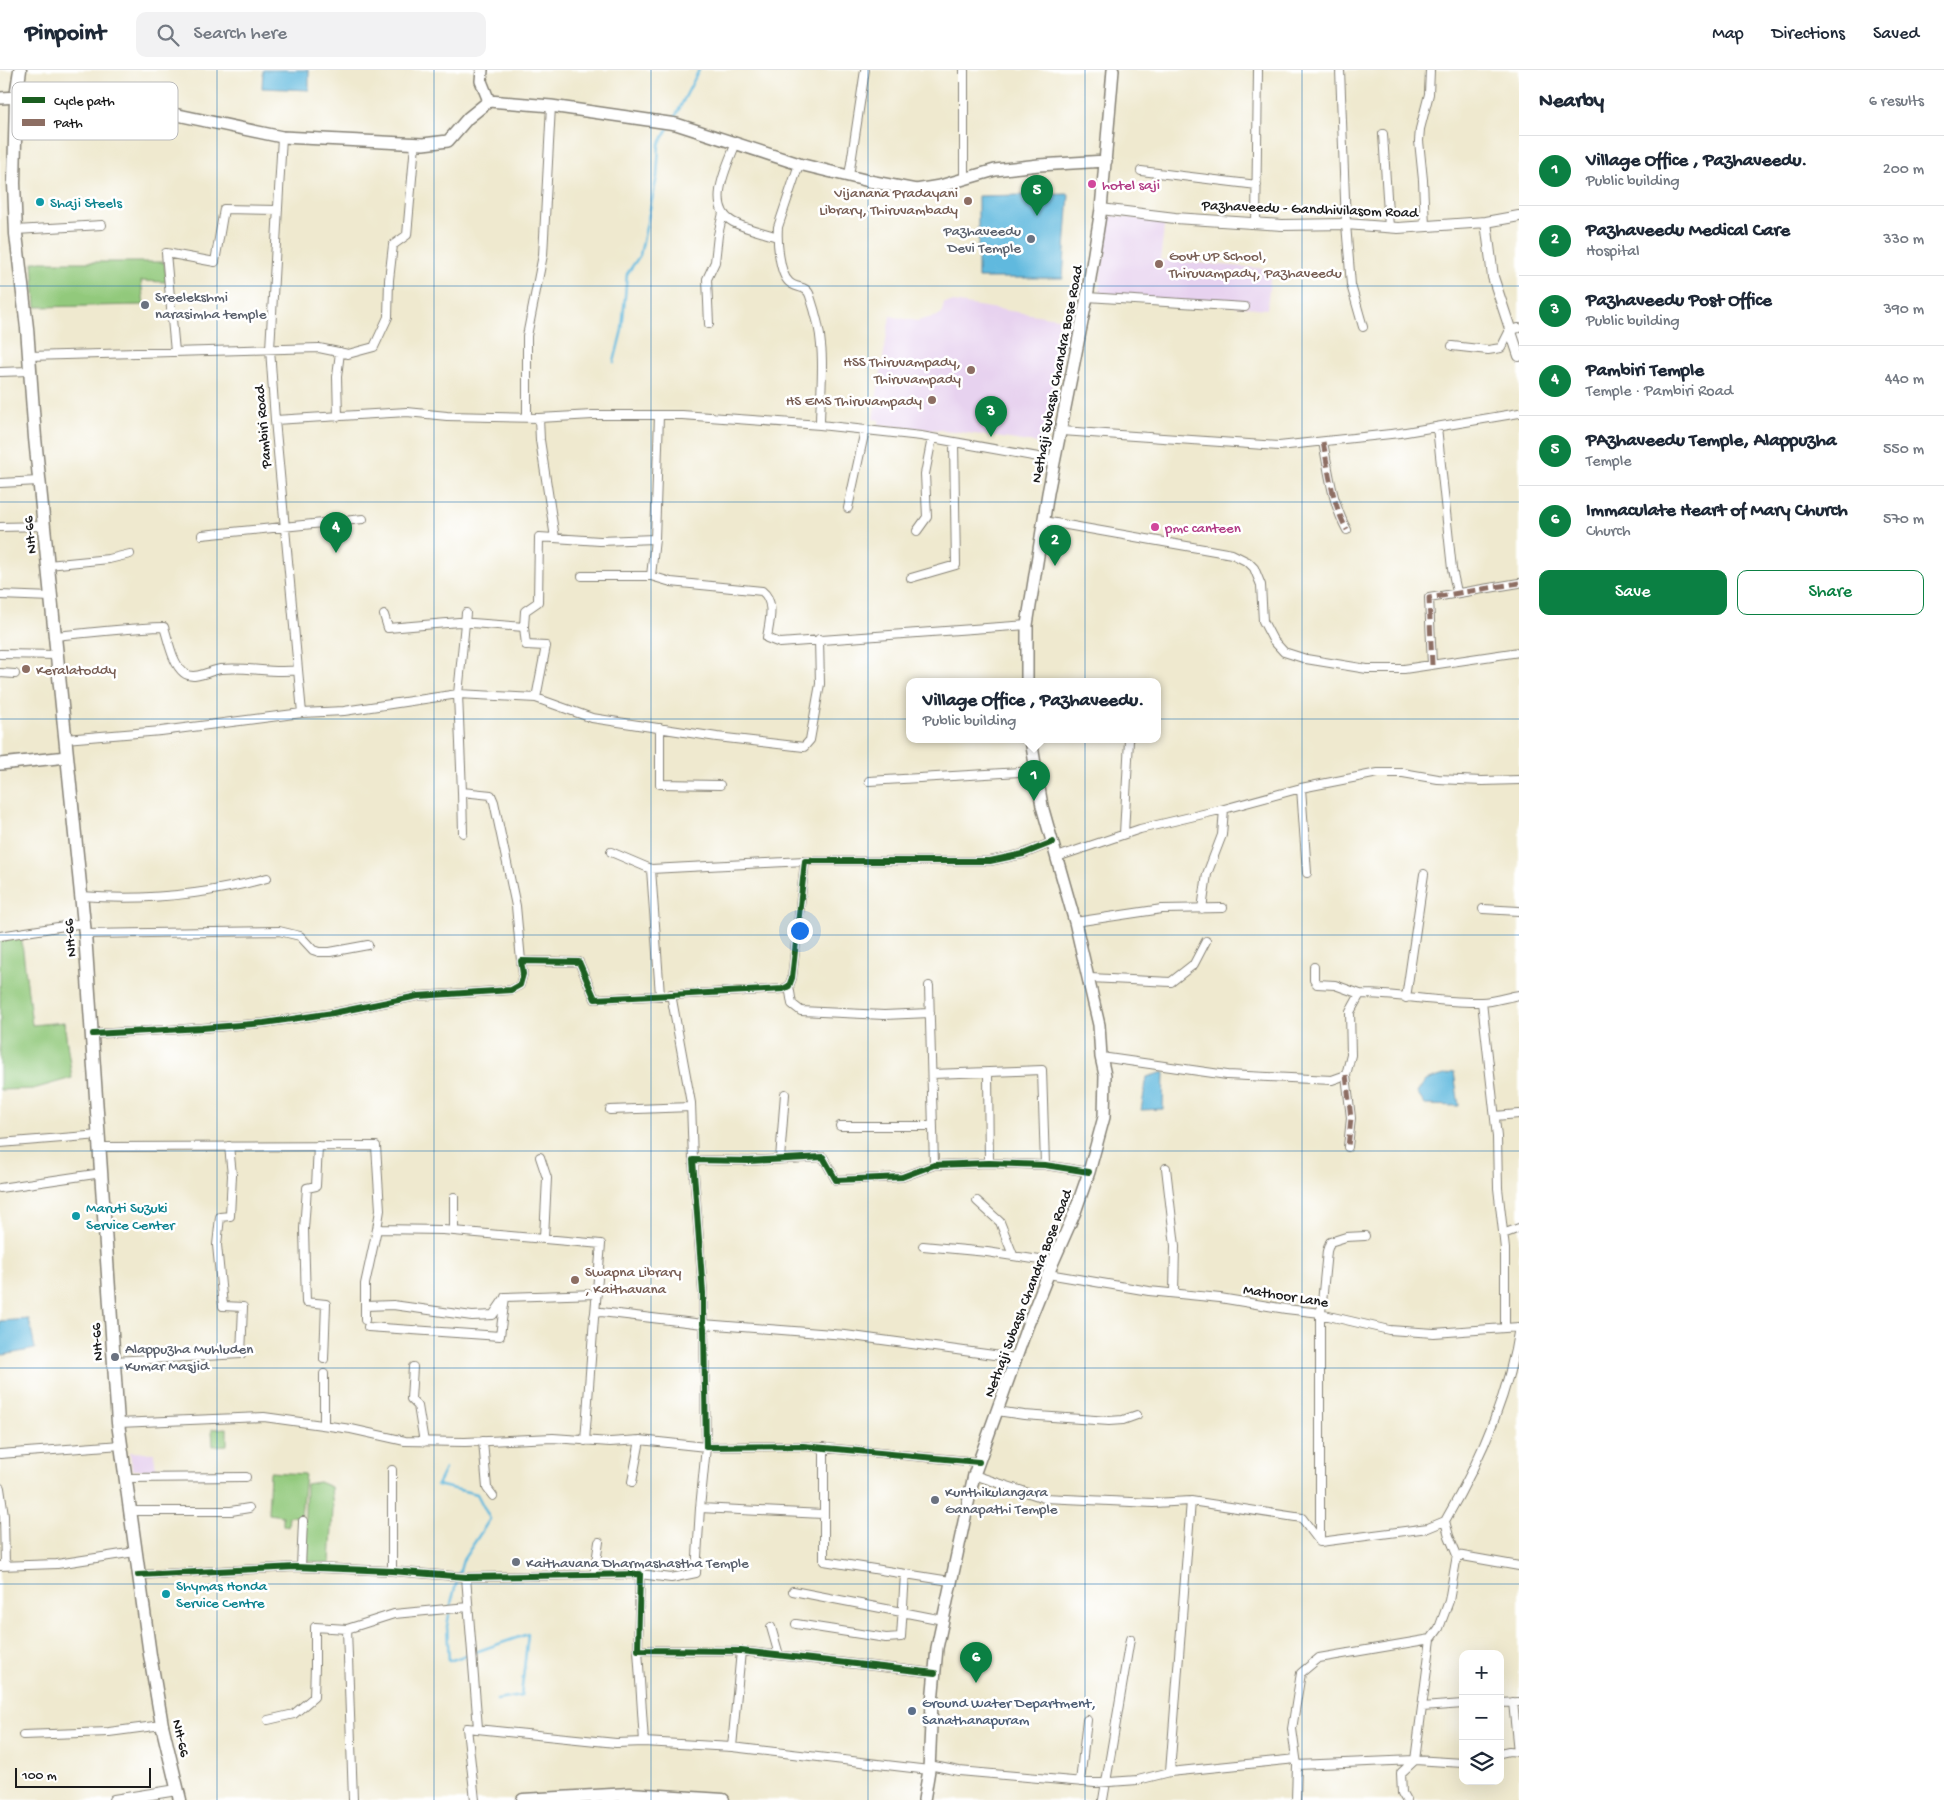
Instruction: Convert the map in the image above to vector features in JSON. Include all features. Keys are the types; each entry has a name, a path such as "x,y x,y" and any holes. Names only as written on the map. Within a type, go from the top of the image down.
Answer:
{"main road":[{"path":"482,70 481,81 489,102"},
{"name":"Nethaji Subash Chandra Bose Road","path":"1027,678 1027,625 1055,460 1087,297 1101,209 1113,70"},
{"path":"178,115 282,137 415,144 448,141 468,118 489,102 551,106 676,124 799,164 916,190 964,180 995,170 1106,161"},
{"name":"NH-66","path":"15,140 16,230 93,1034 118,1423 134,1552 162,1725 179,1795"},
{"name":"Nethaji Subash Chandra Bose Road","path":"924,1800 929,1768 934,1673 950,1581 974,1475 1048,1274 1075,1212 1089,1172 1104,1117 1105,1075 1101,1057 1100,1025 1076,922 1042,806 1031,743"},
{"path":"0,764 67,756"},
{"path":"523,1800 619,1797 723,1800"}],"street":[{"path":"849,176 865,70"},
{"path":"964,70 964,180"},
{"path":"1256,224 1258,70"},
{"path":"1340,70 1346,224 1351,285 1363,327"},
{"path":"1425,227 1419,141 1429,94 1430,70"},
{"path":"527,417 528,322 542,269 551,106"},
{"path":"1383,134 1389,228"},
{"name":"Pambiri Road","path":"282,137 270,349 302,713"},
{"path":"709,324 707,279 715,262 723,213 720,196 721,182 736,143"},
{"path":"29,356 319,348 348,354 374,347 388,317 389,280 393,245 407,235 415,144"},
{"path":"799,164 778,227 777,237 781,262 787,281 804,288 810,295 821,344 820,425"},
{"path":"1141,172 1257,185"},
{"path":"175,352 166,253 215,262 224,209 278,210"},
{"name":"Pazhaveedu - Gandhivilasom Road","path":"1101,209 1174,218 1256,224 1346,224 1389,228 1486,222 1519,216"},
{"path":"723,213 732,222 777,237"},
{"path":"1486,222 1493,278 1514,329 1519,356"},
{"path":"16,230 102,225"},
{"path":"1087,297 1245,307"},
{"path":"1452,346 1488,350 1501,348 1514,329"},
{"path":"338,417 340,352"},
{"path":"0,372 29,371"},
{"path":"275,420 407,412 447,416 539,418 682,415 820,425 932,438 1055,460"},
{"path":"1062,432 1278,446 1400,433 1519,413"},
{"path":"651,576 655,539 659,416"},
{"path":"539,418 540,440 555,538"},
{"path":"1437,427 1452,569 1457,592"},
{"path":"848,508 865,430"},
{"path":"917,531 927,517 925,474 932,438"},
{"path":"911,578 956,565 954,442"},
{"path":"1323,442 1334,502 1346,530"},
{"path":"0,483 39,481"},
{"path":"202,535 363,519"},
{"path":"1044,521 1232,554 1248,562 1254,568 1261,585 1262,621 1273,640 1284,652 1306,659 1366,669 1404,669 1519,652"},
{"path":"0,527 44,526"},
{"path":"536,698 546,646 526,645 524,627 525,611 538,602 539,538 600,541 655,539"},
{"path":"48,565 110,559 130,554"},
{"path":"582,576 651,576 671,582 762,591 768,595 771,605 768,638 780,643 1027,625"},
{"path":"1432,665 1428,598 1519,583"},
{"path":"0,595 52,598"},
{"path":"463,833 458,694 466,613"},
{"path":"384,615 388,628 465,622 524,627"},
{"path":"56,636 131,628 164,627 176,665 185,674 192,676 218,669 245,667 283,672 298,670"},
{"path":"65,740 160,731 302,713 344,711 458,694 536,698 592,718 804,748 810,740 820,684 819,639"},
{"path":"0,654 57,655"},
{"path":"0,673 15,674"},
{"path":"660,728 660,784 720,785"},
{"path":"1124,834 1129,743"},
{"path":"869,781 1036,771"},
{"path":"1057,857 1124,834 1301,788 1378,772 1403,773 1438,779 1519,780"},
{"path":"1301,788 1307,873"},
{"path":"93,1034 264,1023 333,1013 426,995 511,990 520,985 522,981 521,961 516,906 494,802 491,795 462,792"},
{"path":"1202,909 1207,874 1222,835 1224,809"},
{"path":"611,852 651,869 805,860 990,861 1023,854 1053,842"},
{"path":"805,860 792,978 789,986 792,1004 801,1011 884,1015 930,1013"},
{"path":"651,869 660,995"},
{"path":"1406,998 1424,874"},
{"path":"81,896 133,898 168,896 230,888 267,878"},
{"path":"1076,922 1162,909 1223,908"},
{"path":"1483,909 1519,911"},
{"path":"0,936 84,928 279,931 300,936 313,950 319,952 330,952 368,945"},
{"path":"1090,978 1171,982 1194,964 1206,941"},
{"path":"521,961 579,962 595,999 777,990 789,986"},
{"path":"1314,967 1314,980 1317,984 1335,985 1360,994 1387,994 1406,998 1482,1002 1519,995"},
{"path":"929,986 934,1165"},
{"path":"138,1575 302,1567 466,1577 640,1574 671,1578 696,1574 706,1447 703,1293 691,1107 671,994"},
{"path":"1348,1147 1351,1118 1346,1075 1351,1055 1350,1012 1360,994"},
{"path":"1482,1002 1505,1249 1505,1328"},
{"path":"1101,1057 1227,1075 1332,1080 1346,1075"},
{"path":"932,1074 1042,1070 1045,1165"},
{"path":"988,1073 990,1164"},
{"path":"780,1159 785,1094"},
{"path":"610,1110 691,1107"},
{"path":"1494,1116 1519,1114"},
{"path":"840,1126 933,1126"},
{"path":"0,1143 100,1141 229,1146 376,1146 380,1210 365,1284 366,1324 500,1336 505,1297"},
{"path":"114,1361 241,1354 243,1307 223,1306 217,1245 220,1216 230,1216 232,1175 229,1146"},
{"path":"318,1146 316,1186 307,1188 304,1229 306,1302 326,1304 324,1359"},
{"path":"540,1157 547,1178 544,1238"},
{"path":"694,1160 823,1157 836,1180 902,1177 934,1165 1045,1165 1089,1172"},
{"path":"1166,1168 1175,1246 1174,1293"},
{"path":"0,1188 102,1173"},
{"path":"454,1197 454,1230"},
{"path":"977,1200 1000,1222 1013,1255"},
{"path":"1503,1234 1519,1228"},
{"path":"377,1229 454,1230 601,1244 585,1441"},
{"path":"1320,1542 1320,1313 1327,1251 1330,1242 1346,1237 1365,1236"},
{"path":"923,1246 1013,1255 1053,1262"},
{"name":"Mathoor Lane","path":"1048,1274 1149,1291 1320,1313 1389,1330 1434,1333 1519,1327"},
{"path":"505,1297 596,1294"},
{"path":"365,1306 393,1305 472,1316 493,1315 505,1297"},
{"path":"595,1313 607,1312 703,1324 845,1335 1016,1358"},
{"path":"1406,1800 1402,1793 1401,1773 1415,1760 1431,1639 1439,1628 1449,1602 1457,1555 1449,1536 1446,1522 1476,1465 1495,1418 1516,1347 1519,1327"},
{"path":"413,1367 412,1400 418,1406 424,1442"},
{"path":"324,1374 324,1425"},
{"path":"997,1411 1024,1415 1108,1421 1123,1420 1138,1415"},
{"path":"118,1423 264,1417 324,1425 405,1441 483,1441 553,1438 610,1442 640,1440 706,1447 824,1447 978,1462"},
{"path":"632,1482 640,1440"},
{"path":"483,1441 486,1488 493,1496"},
{"path":"0,1454 121,1445"},
{"path":"824,1447 824,1561 950,1581"},
{"path":"392,1470 392,1571"},
{"path":"974,1475 1044,1498 1153,1503 1191,1501 1302,1518 1320,1542"},
{"path":"125,1478 246,1477"},
{"path":"0,1488 4,1516 3,1566 57,1564 134,1552"},
{"path":"1170,1772 1191,1501"},
{"path":"129,1511 231,1511 249,1508"},
{"path":"700,1508 823,1514"},
{"path":"302,1521 302,1567"},
{"path":"1320,1542 1428,1528 1446,1522"},
{"path":"594,1574 599,1542"},
{"path":"1457,1555 1519,1566"},
{"path":"640,1574 638,1650 644,1742"},
{"path":"796,1624 886,1638 901,1637 905,1574"},
{"path":"466,1577 478,1728"},
{"path":"793,1591 943,1620"},
{"path":"268,1720 294,1714 314,1696 314,1627 347,1629 394,1614 468,1607"},
{"path":"771,1627 779,1655"},
{"path":"347,1629 353,1800"},
{"path":"1103,1800 1130,1639"},
{"path":"1296,1800 1296,1762 1292,1729 1301,1673 1319,1658 1431,1639"},
{"path":"638,1650 741,1651 934,1673"},
{"path":"732,1747 741,1651"},
{"path":"1504,1753 1518,1752 1516,1702"},
{"path":"1422,1706 1459,1704"},
{"path":"1080,1782 1087,1720"},
{"path":"23,1735 109,1732 162,1725"},
{"path":"474,1800 467,1728 616,1743 644,1742 732,1747 1080,1782 1138,1780 1170,1772 1296,1762 1415,1760 1459,1763"},
{"path":"114,1800 179,1795"}],"shaded area":[{"name":"Govt UP School, Thiruvampady, Pazhaveedu","path":"1106,215 1165,221 1160,260 1271,269 1267,309 1099,294"},
{"name":"HSS Thiruvampady, Thiruvampady","path":"952,302 1070,320 1044,444 953,431 879,425 879,420 873,419 890,316 917,321 941,315 944,303"},
{"path":"130,1452 154,1453 156,1470 132,1470"}],"green space":[{"path":"33,262 164,262 167,282 141,281 144,305 36,307"},
{"path":"21,935 32,1025 64,1022 72,1078 33,1089 0,1090 0,939"},
{"path":"227,1428 227,1445 213,1446 212,1429"},
{"path":"270,1472 305,1474 301,1517 289,1516 288,1527 283,1525 283,1516 268,1514"},
{"path":"319,1482 331,1487 333,1509 330,1564 305,1560 306,1484"}],"water":[{"path":"263,70 309,70 309,90 262,88"},
{"path":"1069,194 1063,278 978,278 978,196"},
{"path":"1164,1072 1163,1109 1141,1110 1147,1077"},
{"path":"1454,1072 1459,1106 1425,1105 1417,1093 1425,1081"},
{"path":"29,1319 35,1349 4,1355 0,1354 0,1321"}],"waterway":[{"path":"674,119 699,70"},
{"path":"614,362 622,330 627,274 640,255 657,177 659,145 668,128"},
{"path":"445,1469 437,1485 477,1494 490,1519 463,1560 452,1599 447,1626 449,1661 528,1634 521,1696 497,1700"}],"marked path":[{"path":"1323,442 1334,498 1347,530"},
{"path":"1432,665 1429,598 1519,583"},
{"path":"1346,1075 1351,1118 1348,1147"}],"cycle path":[{"path":"93,1034 264,1023 333,1013 418,996 511,990 520,985 523,974 521,961 579,962 595,999 783,989 789,986 792,978 805,861 990,861 1023,854 1053,842"},
{"path":"979,1462 803,1446 706,1447 703,1293 693,1160 749,1161 823,1157 836,1180 902,1177 934,1165 989,1163 1045,1165 1089,1172"},
{"path":"138,1575 295,1567 392,1571 466,1577 640,1574 638,1650 741,1651 935,1673"}],"place":[{"name":"hotel saji","path":"1092,184"},
{"name":"Vijanana Pradayani Library, Thiruvambady","path":"968,201"},
{"name":"Shaji Steels","path":"40,202"},
{"name":"PAzhaveedu Temple, Alappuzha","path":"1037,216"},
{"name":"Pazhaveedu Devi Temple","path":"1031,239"},
{"name":"Govt UP School, Thiruvampady, Pazhaveedu","path":"1159,264"},
{"name":"Sreelekshmi narasimha temple","path":"145,305"},
{"name":"HSS Thiruvampady, Thiruvampady","path":"971,370"},
{"name":"HS EMS Thiruvampady","path":"932,400"},
{"name":"Pazhaveedu Post Office","path":"991,437"},
{"name":"pmc canteen","path":"1155,527"},
{"name":"Pambiri Temple","path":"336,553"},
{"name":"Pazhaveedu Medical Care","path":"1055,566"},
{"name":"Keralatoddy","path":"26,669"},
{"name":"Village Office , Pazhaveedu.","path":"1034,801"},
{"name":"Maruti Suzuki Service Center","path":"76,1216"},
{"name":"Swapna Library , Kaithavana","path":"575,1280"},
{"name":"Alappuzha Muhluden Kumar Masjid","path":"115,1357"},
{"name":"Kunthikulangara Ganapathi Temple","path":"935,1500"},
{"name":"Kaithavana Dharmashastha Temple","path":"516,1562"},
{"name":"Shymas Honda Service Centre","path":"166,1594"},
{"name":"Immaculate Heart of Mary Church","path":"976,1683"},
{"name":"Ground Water Department, Sanathanapuram","path":"912,1711"}]}
